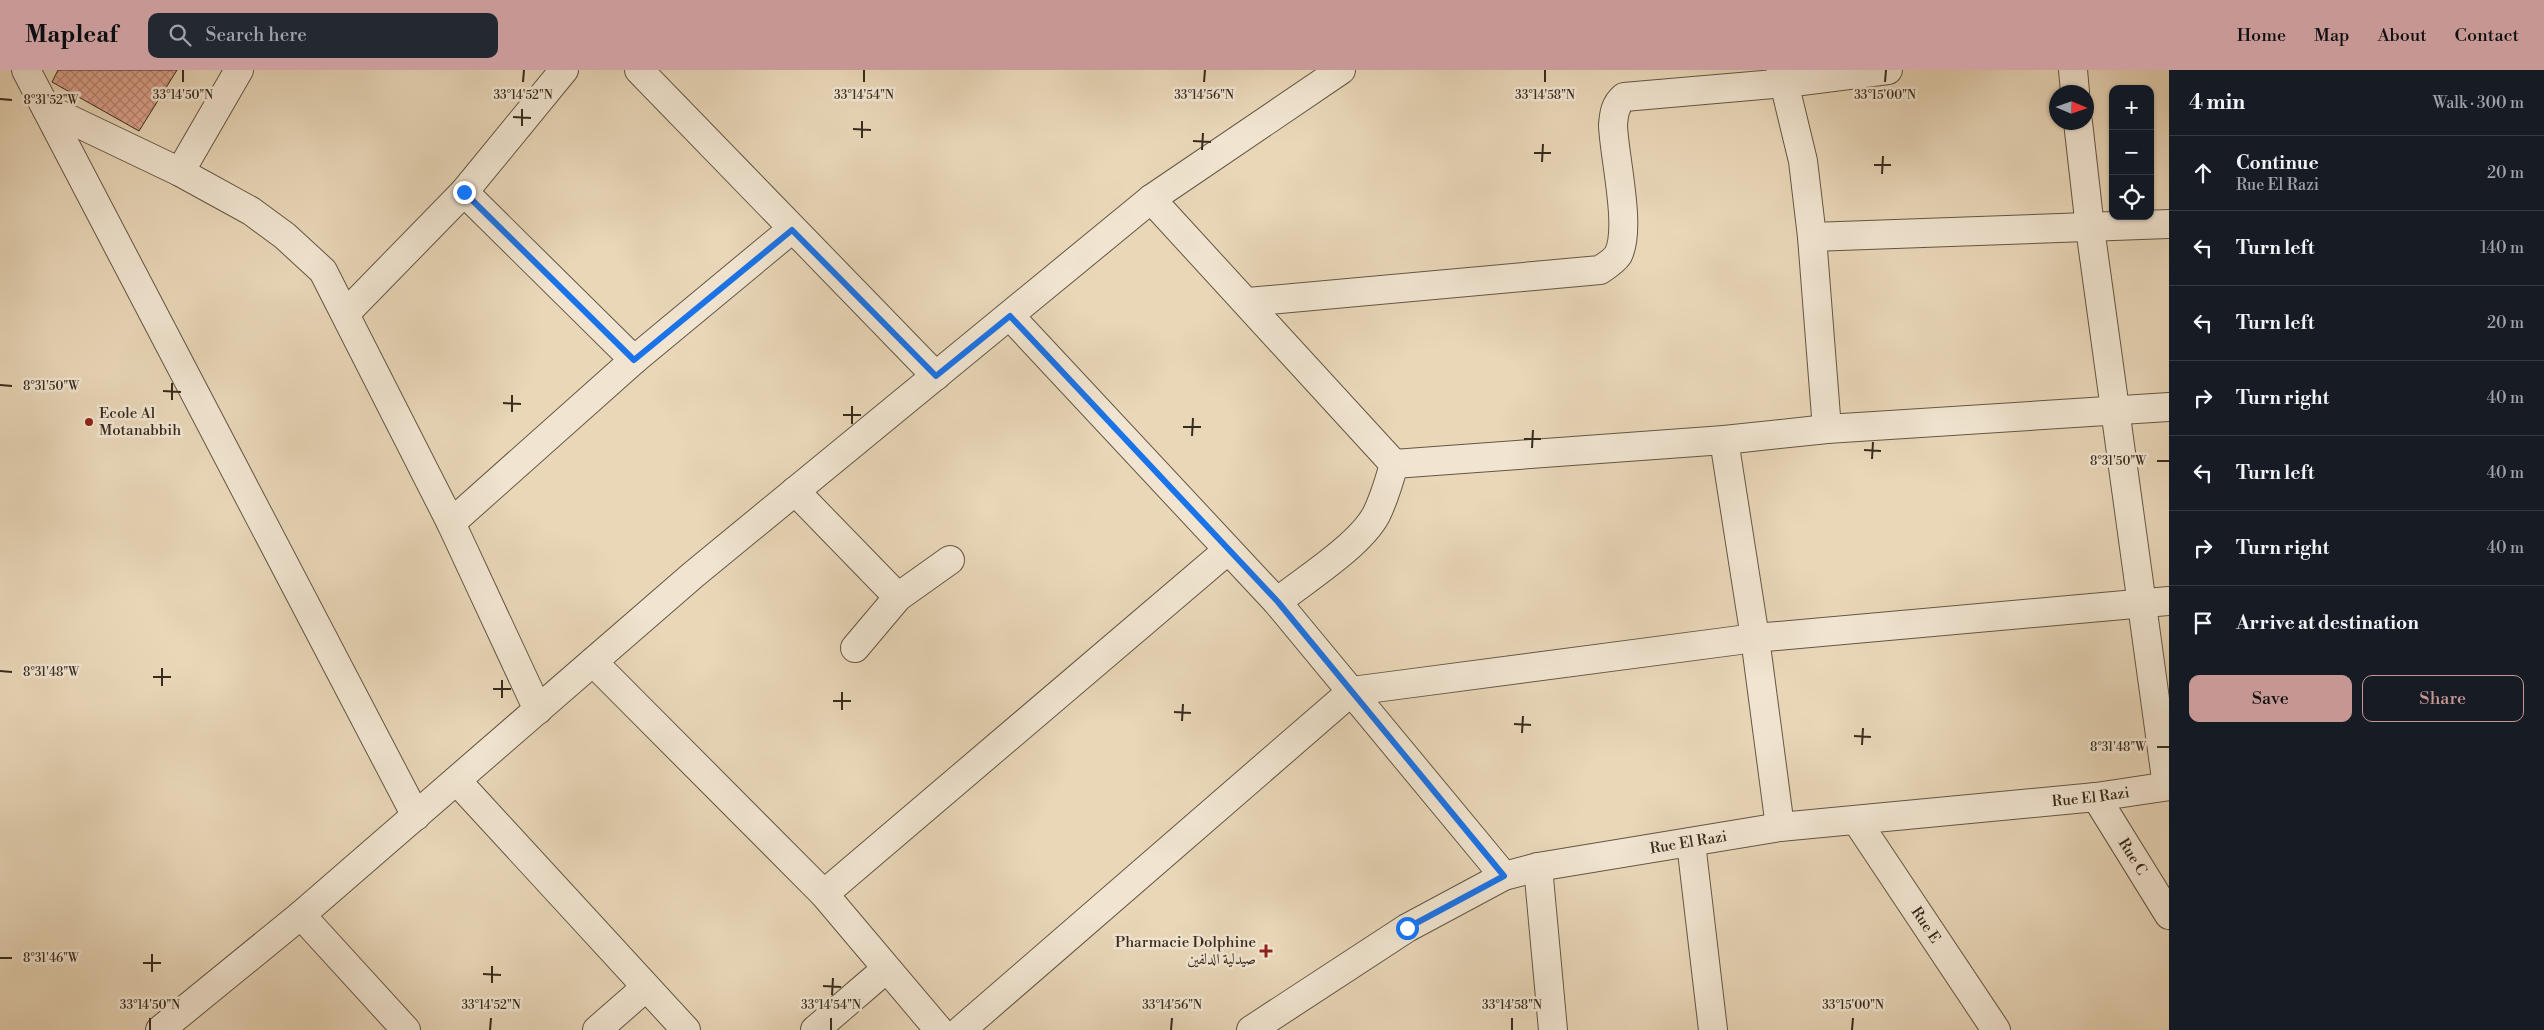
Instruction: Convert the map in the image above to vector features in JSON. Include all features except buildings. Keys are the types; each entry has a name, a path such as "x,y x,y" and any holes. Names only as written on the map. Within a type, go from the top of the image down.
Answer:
{"street":[{"path":"26,70 416,816"},
{"path":"180,172 239,70"},
{"path":"346,313 464,192 564,70"},
{"path":"639,70 792,230 936,376"},
{"path":"160,1030 301,915 692,575 1151,199 1341,70"},
{"path":"1248,302 1600,270 1617,257 1622,246 1623,228 1614,138 1614,111 1624,97 1784,76 1888,70"},
{"path":"2073,70 2074,85"},
{"path":"1784,76 1803,161 1812,237 1827,429"},
{"path":"46,108 180,172 250,211 285,236 323,271 451,523 538,710"},
{"path":"2079,130 2090,228 2116,411 2156,602 2168,786"},
{"path":"464,192 634,360"},
{"path":"1151,199 1248,302 1394,464"},
{"path":"1812,237 2169,224"},
{"path":"451,523 634,360 792,230"},
{"path":"1010,316 1278,602 1504,876"},
{"path":"1394,464 1724,440 1827,429 2169,407"},
{"path":"1724,440 1756,638 1780,827"},
{"path":"1278,602 1360,537 1379,508 1387,491 1394,464"},
{"path":"795,491 898,597"},
{"path":"824,894 1228,550"},
{"path":"855,648 898,597 950,560"},
{"path":"961,1030 1352,691 1756,638 2156,602"},
{"path":"593,662 824,894 939,1030"},
{"path":"457,781 645,988 686,1030"},
{"name":"Rue El Razi","path":"1250,1030 1407,928 1504,876 1538,867 1780,827 2096,797 2168,786"},
{"name":"Rue C","path":"2096,797 2169,916"},
{"name":"Rue E","path":"1856,820 1996,1030"},
{"path":"1691,843 1713,1030"},
{"path":"1538,867 1553,1030"},
{"path":"301,915 406,1030"},
{"path":"815,1030 886,969"},
{"path":"597,1030 645,988"}],"place":[{"name":"Ecole Al Motanabbih","path":"89,422"},
{"name":"Pharmacie Dolphine صيدلية الدلفين","path":"1266,951"}],"route":[{"path":"464,192 634,360 792,230 936,376 1010,316 1278,602 1504,876 1407,928"}]}
